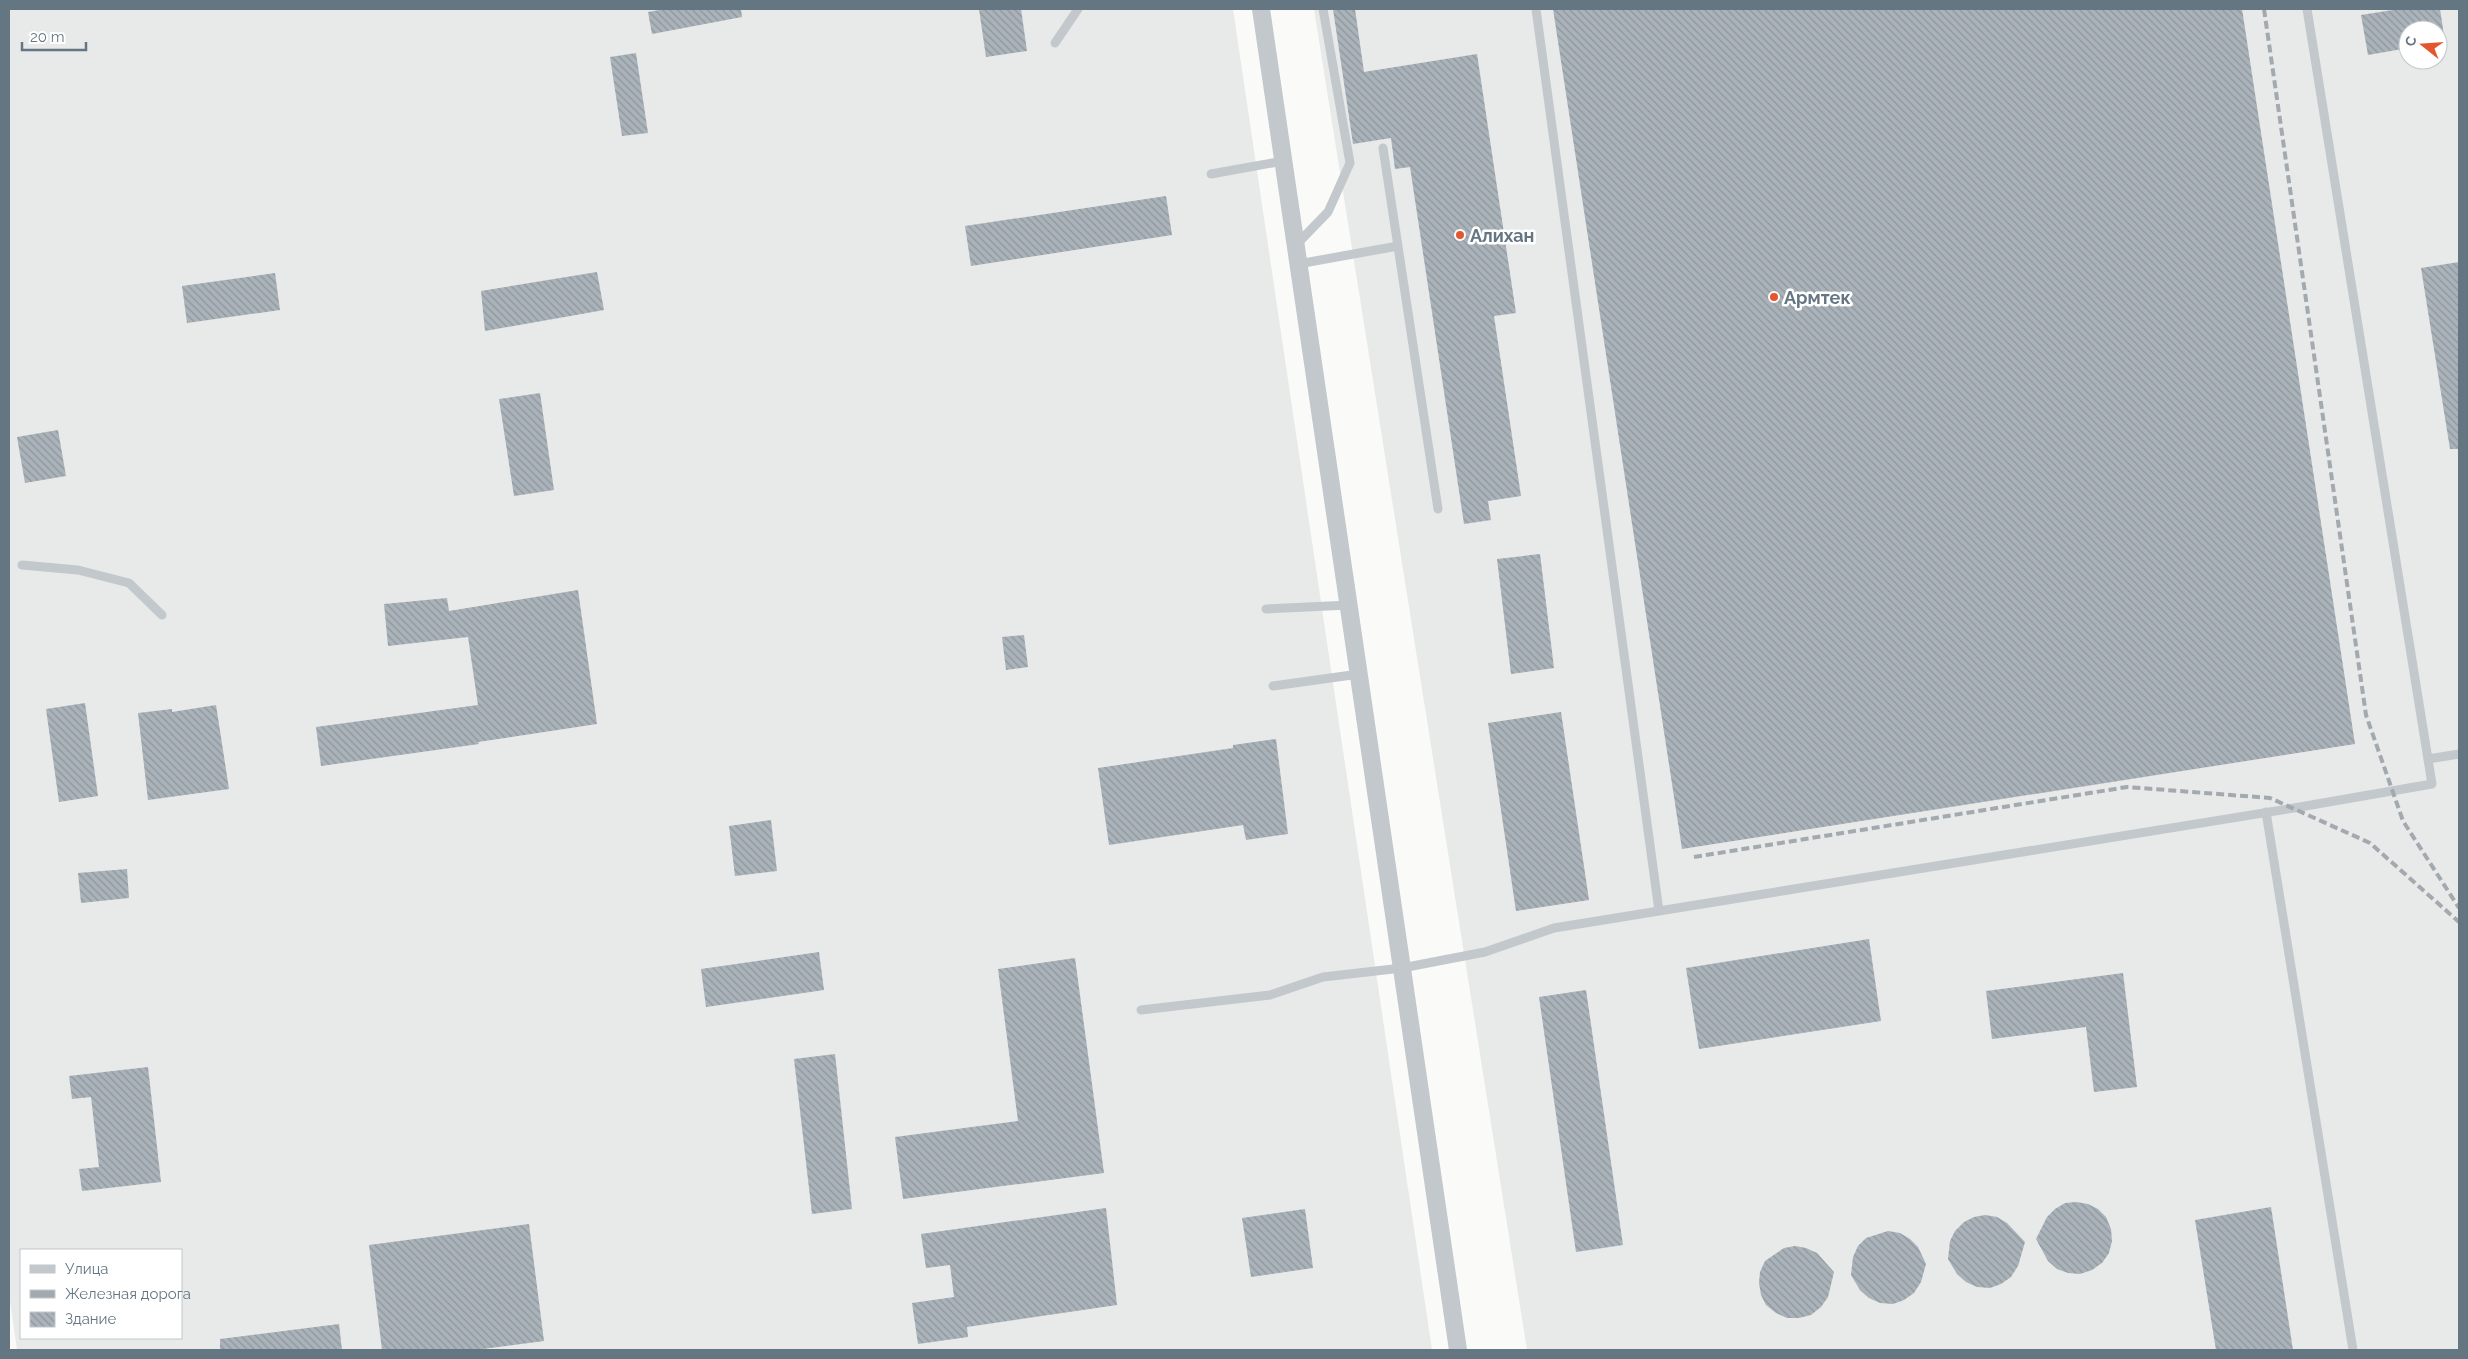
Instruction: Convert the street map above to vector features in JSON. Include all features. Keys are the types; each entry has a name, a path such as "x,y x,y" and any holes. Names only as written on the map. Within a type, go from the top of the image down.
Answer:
{"street":[{"path":"1261,9 1458,1350"}],"lane":[{"path":"1055,43 1078,9"},
{"path":"1296,245 1328,212 1350,163 1323,9"},
{"path":"1536,9 1659,912"},
{"path":"1141,1010 1270,995 1323,977 1402,968 1485,952 1554,928 2432,784 2307,9"},
{"path":"1383,148 1438,509"},
{"path":"1211,174 1283,161"},
{"path":"1298,264 1398,246"},
{"path":"22,565 78,570 129,583 162,614"},
{"path":"1266,609 1348,605"},
{"path":"1273,686 1359,674"},
{"path":"2428,759 2459,754"},
{"path":"2266,812 2353,1350"}],"shaded area":[{"path":"9,9 1233,9 1432,1350 17,1350 9,1294"},
{"path":"1314,9 2459,9 2459,1350 1527,1350"}],"building":[{"path":"665,9 741,9 742,17 652,34 648,12"},
{"path":"979,9 1021,9 1027,51 986,57"},
{"path":"1333,9 1355,9 1364,72 1477,54 1516,313 1494,316 1521,496 1488,501 1491,520 1464,524 1410,167 1395,169 1391,138 1353,144"},
{"path":"1553,9 2242,9 2355,744 1682,849"},
{"path":"2399,9 2440,9 2442,20 2398,20 2398,50 2368,55 2361,15"},
{"path":"636,53 648,133 622,136 610,57"},
{"path":"1166,196 1172,235 971,266 965,226"},
{"path":"2459,262 2459,449 2450,449 2421,268"},
{"path":"597,272 604,310 485,331 481,291"},
{"path":"275,273 280,310 187,323 182,286"},
{"path":"540,393 554,490 514,496 499,399"},
{"path":"58,430 66,476 25,483 17,437"},
{"path":"1540,554 1554,668 1511,674 1497,559"},
{"path":"578,590 597,724 478,742 479,744 321,766 316,727 478,705 468,637 388,646 384,604 447,598 449,611"},
{"path":"1024,635 1028,667 1006,670 1002,637"},
{"path":"85,703 98,796 59,802 46,709"},
{"path":"216,705 229,789 148,800 138,713 172,709 172,712"},
{"path":"1561,712 1589,900 1516,911 1488,723"},
{"path":"1276,739 1288,834 1246,840 1243,825 1109,845 1098,768 1233,748 1233,745"},
{"path":"771,820 777,871 735,876 729,826"},
{"path":"127,869 129,898 81,903 78,873"},
{"path":"1869,939 1881,1021 1699,1049 1686,968"},
{"path":"819,952 824,990 706,1007 701,969"},
{"path":"1075,958 1104,1173 903,1199 895,1137 1018,1121 998,969"},
{"path":"2123,973 2137,1087 2094,1092 2086,1027 1992,1039 1986,991"},
{"path":"1586,990 1623,1245 1576,1252 1539,997"},
{"path":"835,1054 852,1209 812,1214 794,1059"},
{"path":"148,1067 161,1182 82,1191 79,1169 99,1167 91,1097 72,1099 69,1076"},
{"path":"2065,1203 2088,1204 2098,1209 2106,1217 2111,1229 2112,1241 2109,1253 2102,1263 2092,1270 2080,1274 2068,1273 2057,1269 2048,1261 2036,1239 2047,1217 2055,1209"},
{"path":"2271,1207 2293,1350 2216,1350 2195,1220"},
{"path":"1106,1208 1117,1305 967,1327 968,1337 918,1344 912,1303 954,1297 950,1265 926,1268 921,1234"},
{"path":"1305,1209 1313,1268 1251,1277 1242,1218"},
{"path":"1985,1215 1997,1217 2007,1223 2025,1242 2018,1266 2011,1277 2001,1284 1990,1288 1977,1287 1966,1282 1957,1274 1948,1259 1950,1241 1955,1231 1964,1222 1974,1217"},
{"path":"529,1224 544,1341 475,1350 382,1350 369,1245"},
{"path":"1888,1231 1900,1233 1910,1239 1918,1247 1926,1264 1921,1282 1914,1293 1904,1300 1893,1304 1880,1303 1869,1298 1860,1290 1851,1275 1853,1257 1858,1246 1866,1238"},
{"path":"1795,1246 1817,1253 1834,1272 1828,1297 1821,1307 1811,1315 1787,1318 1776,1313 1766,1305 1761,1295 1760,1272 1765,1261 1784,1248"},
{"path":"339,1324 342,1350 220,1350 220,1339"}],"railway":[{"path":"2264,9 2366,715 2403,821 2459,908"},
{"path":"1694,857 2127,787 2270,798 2370,843 2459,922"}],"place":[{"name":"Алихан","path":"1460,235"},
{"name":"Армтек","path":"1774,297"}]}
